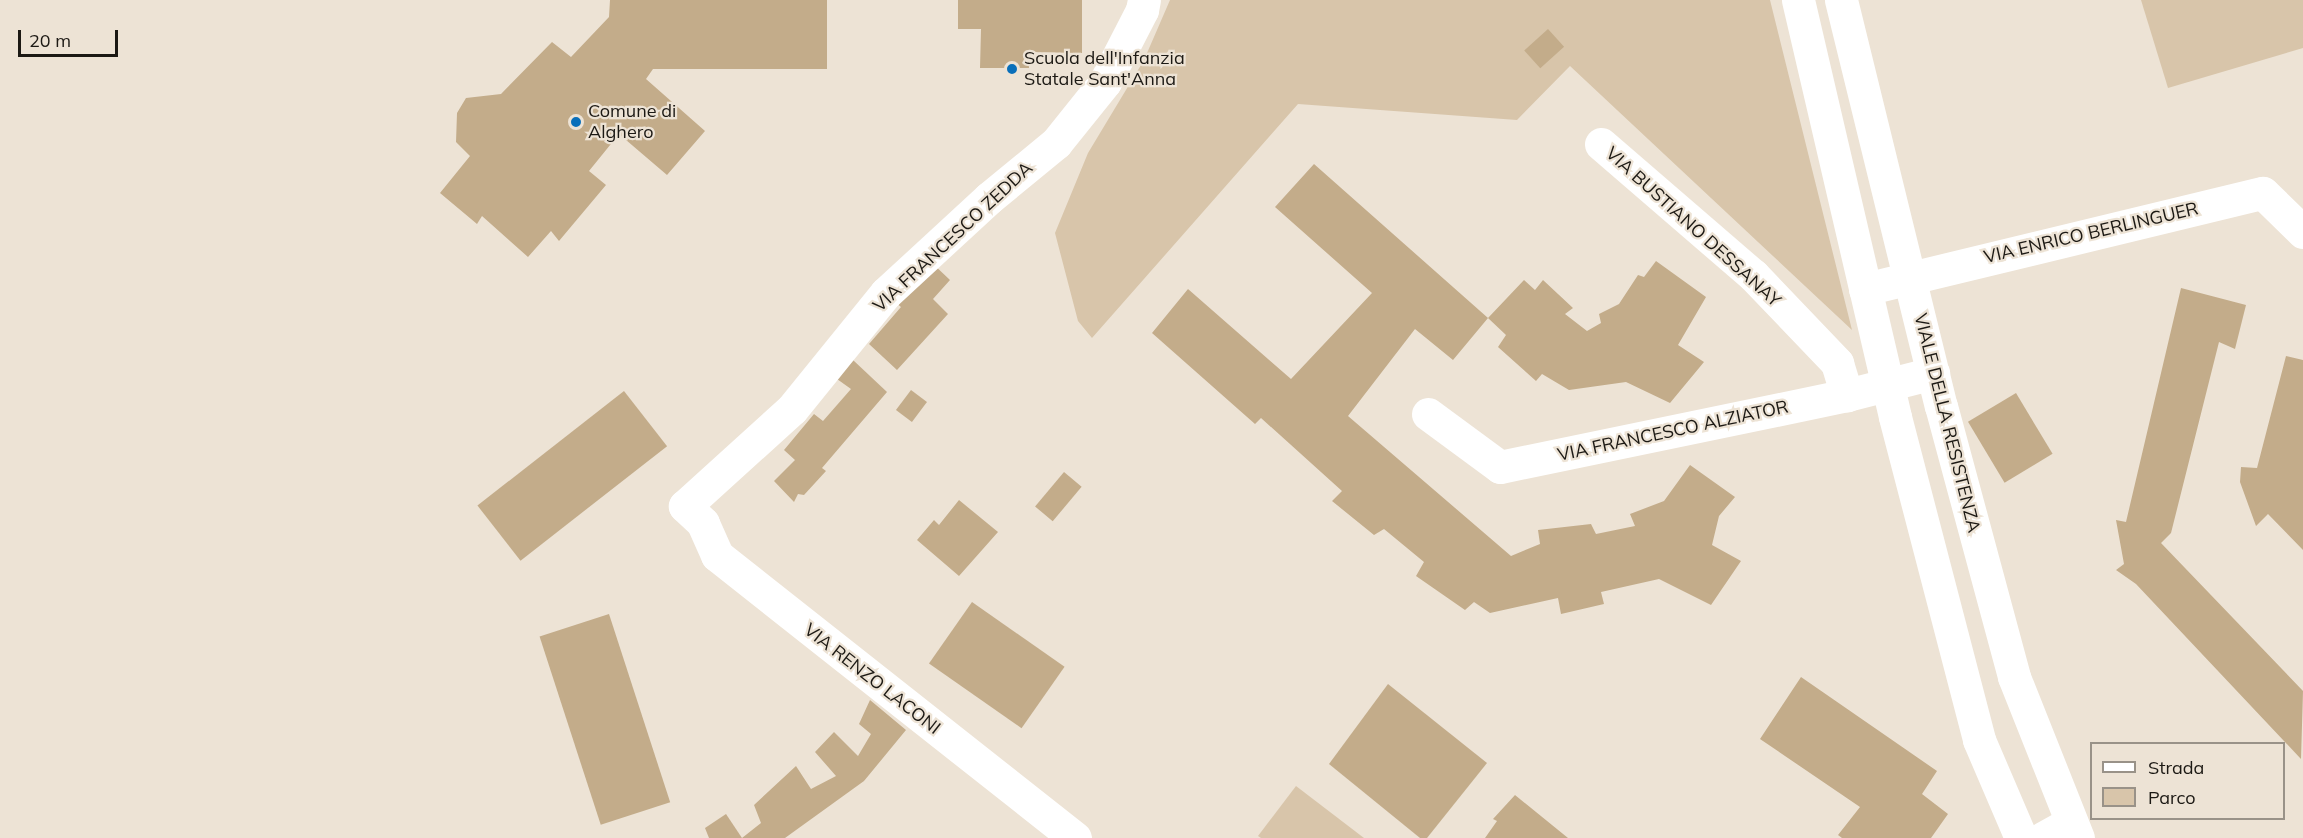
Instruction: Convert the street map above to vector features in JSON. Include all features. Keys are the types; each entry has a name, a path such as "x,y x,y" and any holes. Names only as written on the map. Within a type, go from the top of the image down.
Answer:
{"street":[{"name":"VIA FRANCESCO ZEDDA","path":"685,506 792,409 886,293 989,198 1056,143 1105,82 1142,10 1144,0"},
{"path":"1798,0 1888,386 1979,740 2021,838"},
{"name":"VIALE DELLA RESISTENZA","path":"1841,0 1933,373 2014,677 2063,833"},
{"name":"VIA BUSTIANO DESSANAY","path":"1601,144 1753,275 1837,363 1847,395"},
{"name":"VIA ENRICO BERLINGUER","path":"1865,289 1910,275 2263,193 2303,232"},
{"name":"VIA FRANCESCO ALZIATOR","path":"1428,414 1500,467 1847,395 1933,373"},
{"name":"VIA RENZO LACONI","path":"685,506 703,523 717,555 1075,838"}],"green space":[{"path":"1170,0 1770,0 1852,330 1570,66 1517,120 1298,104 1092,338 1078,321 1055,233 1088,153 1144,60"},
{"path":"2141,0 2303,0 2303,48 2168,88"},
{"path":"1296,786 1364,838 1261,838 1258,836"}],"building":[{"name":"Comune di Alghero","path":"610,0 827,0 827,69 653,69 646,79 705,131 667,175 619,134 589,171 606,185 559,241 551,231 528,257 482,216 477,224 440,193 470,156 456,142 457,113 466,98 501,94 552,42 571,57 609,17"},
{"path":"958,0 1082,0 1082,53 1029,52 1029,68 980,68 981,29 958,29"},
{"path":"1548,29 1564,47 1540,68 1524,50"},
{"path":"1314,164 1488,318 1453,360 1415,329 1348,416 1511,556 1540,544 1538,530 1591,524 1596,534 1635,526 1630,514 1664,501 1690,465 1735,497 1719,516 1712,545 1741,561 1711,605 1659,579 1601,592 1604,604 1561,614 1558,598 1490,613 1474,602 1465,610 1416,576 1424,562 1384,529 1374,535 1332,501 1342,491 1261,418 1255,424 1152,333 1188,289 1291,379 1372,293 1275,207"},
{"path":"1656,261 1706,297 1678,345 1704,362 1670,403 1626,382 1569,390 1542,374 1536,381 1498,347 1506,335 1488,318 1524,280 1535,290 1543,280 1573,308 1565,314 1587,331 1601,323 1599,314 1619,304 1638,275 1644,277"},
{"path":"931,262 950,280 933,299 948,314 897,370 869,344 901,307 895,302"},
{"path":"2181,288 2246,305 2235,349 2219,342 2171,533 2161,543 2303,691 2301,759 2136,584 2116,570 2124,564 2116,520 2126,522"},
{"path":"2286,356 2303,360 2303,550 2268,514 2256,526 2240,482 2241,467 2257,468"},
{"path":"853,360 887,392 822,468 826,471 804,495 798,494 794,502 774,481 795,460 784,450 814,414 823,421 851,389 837,379"},
{"path":"911,390 927,402 912,422 896,410"},
{"path":"624,391 667,446 521,561 477,506"},
{"path":"2016,393 2053,454 2005,483 1968,422"},
{"path":"1064,472 1082,487 1053,521 1035,506"},
{"path":"959,500 998,532 959,576 917,540 934,520 939,525"},
{"path":"972,602 1065,667 1022,728 929,663"},
{"path":"609,614 670,802 601,825 540,637"},
{"path":"1801,677 1937,771 1922,794 1948,814 1931,838 1842,838 1838,835 1860,807 1760,739"},
{"path":"1388,684 1487,763 1427,838 1420,838 1329,764"},
{"path":"870,700 906,730 864,781 785,838 742,838 761,823 754,805 796,766 811,789 836,776 815,752 834,732 858,756 871,734 859,724"},
{"path":"1515,795 1568,838 1485,838 1497,821 1493,819"},
{"path":"726,814 742,838 709,838 705,828"}],"place":[{"name":"Scuola dell'Infanzia Statale Sant'Anna","path":"1012,69"},
{"name":"Comune di Alghero","path":"576,122"}]}
